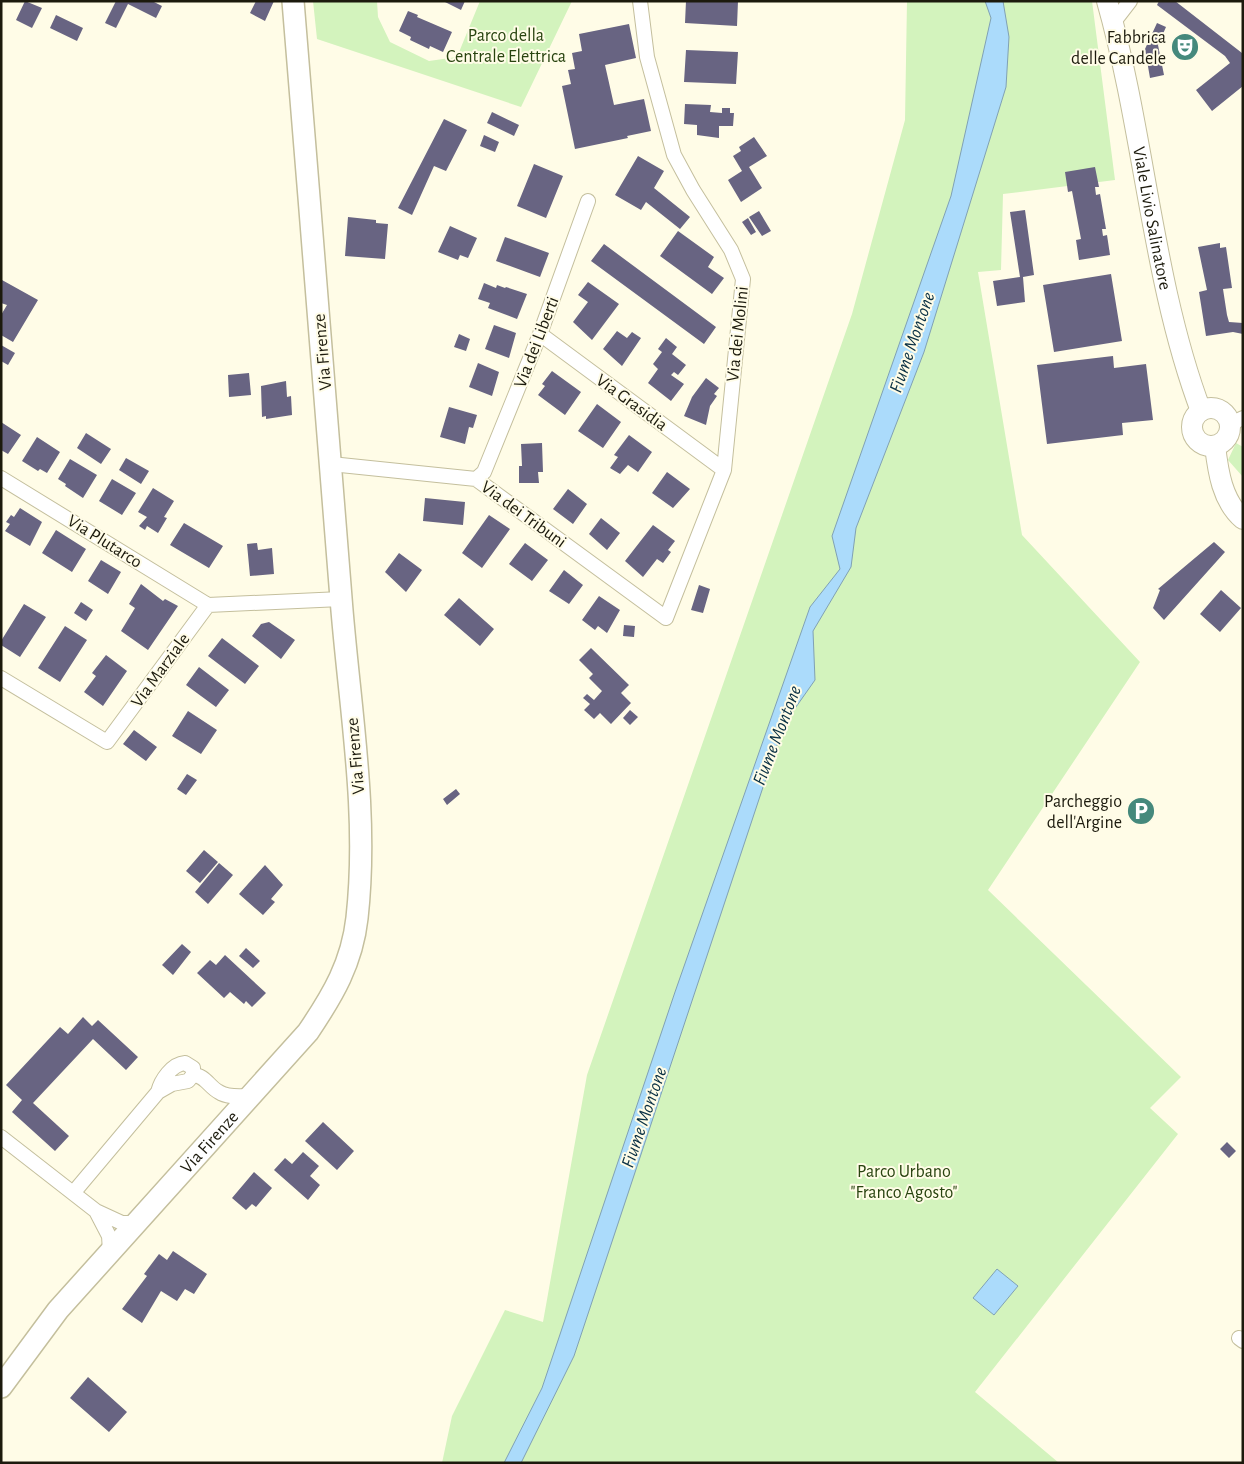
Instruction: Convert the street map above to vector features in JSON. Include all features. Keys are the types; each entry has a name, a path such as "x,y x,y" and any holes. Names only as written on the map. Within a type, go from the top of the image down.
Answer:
{"main road":[{"name":"Via Firenze","path":"1,1387 58,1310 308,1032 334,993 347,964 357,920 360,815 293,1"},
{"name":"Viale Livio Salinatore","path":"1107,1 1164,273 1188,375 1201,412"},
{"path":"1213,409 1219,410 1228,418 1236,421 1225,441 1215,446 1200,442 1193,432 1194,421 1201,412 1213,409"},
{"path":"1215,446 1220,480 1237,513 1243,518"}],"street":[{"name":"Via dei Molini","path":"640,1 647,57 674,155 693,190 731,250 743,279 724,470 666,618"},
{"path":"1113,23 1130,1"},
{"name":"Via dei Liberti","path":"476,479 484,472 540,334 588,201"},
{"name":"Via Grasidia","path":"540,334 724,470"},
{"name":"Via dei Tribuni","path":"331,464 476,479 666,618"},
{"name":"Via Plutarco","path":"1,478 208,605"},
{"path":"208,605 341,599"},
{"name":"Via Marziale","path":"1,678 107,742 208,605"},
{"path":"74,1192 158,1092 172,1084 188,1081 193,1075 201,1076 219,1093 230,1096 250,1096"},
{"path":"1,1137 96,1211 122,1223 136,1223"},
{"path":"96,1211 109,1236 110,1252"}],"green space":[{"name":"Parco della Centrale Elettrica","path":"313,1 377,1 378,17 390,42 429,61 457,57 480,1 572,1 521,107 317,39"},
{"name":"Parco Urbano \"Franco Agosto\"","path":"907,1 1092,1 1115,180 1003,194 1001,270 978,272 1022,535 1140,662 988,890 1181,1077 1150,1108 1178,1134 975,1392 1059,1463 442,1463 452,1416 505,1310 543,1322 587,1075 852,314 905,120"},
{"path":"1236,443 1243,447 1243,477 1228,460"}],"water":[{"name":"Fiume Montone","path":"985,1 1003,1 1009,37 1006,87 924,352 856,528 851,567 813,631 815,680 784,724 574,1356 521,1463 504,1463 542,1388 675,992 810,607 840,569 832,536 951,196 991,18"},
{"path":"997,1269 1018,1286 994,1315 973,1298"}],"building":[{"path":"25,1 42,8 32,28 16,20"},
{"path":"116,1 152,1 162,6 156,18 128,4 116,28 105,23"},
{"path":"256,1 274,1 265,21 250,13"},
{"path":"443,1 465,1 461,10"},
{"path":"686,1 738,1 737,26 685,23"},
{"path":"1159,1 1175,1 1242,53 1243,86 1212,111 1196,90 1230,63 1225,56 1157,5"},
{"path":"408,11 418,15 417,17 452,32 443,52 430,46 429,49 410,40 411,37 399,31"},
{"path":"56,15 83,28 77,41 50,28"},
{"path":"1157,23 1166,27 1158,45 1164,75 1150,78 1145,49"},
{"path":"629,24 636,58 605,65 614,105 644,99 651,131 627,136 628,138 575,149 562,86 571,84 568,70 575,69 572,53 582,51 579,34"},
{"path":"686,50 738,52 736,84 684,82"},
{"path":"685,104 711,105 710,112 722,113 722,108 730,108 730,113 734,113 733,126 719,126 719,138 697,135 697,125 684,124"},
{"path":"492,112 519,125 514,136 487,123"},
{"path":"444,119 467,130 446,171 434,166 412,215 398,208"},
{"path":"484,135 499,142 495,152 480,146"},
{"path":"754,137 767,156 749,167 762,188 741,202 728,180 742,171 733,156 741,151 739,147"},
{"path":"638,156 664,171 654,188 690,217 680,229 646,202 641,210 615,195"},
{"path":"534,164 563,176 546,218 517,206"},
{"path":"1095,167 1099,187 1095,187 1096,195 1100,194 1106,229 1102,229 1103,236 1107,235 1110,255 1079,260 1076,240 1081,239 1072,191 1068,192 1065,172"},
{"path":"1025,210 1034,275 1023,277 1025,302 997,306 993,281 1020,277 1010,212"},
{"path":"759,211 771,231 762,236 749,217"},
{"path":"348,217 376,220 376,223 388,224 385,259 345,256"},
{"path":"748,218 756,232 751,235 742,222"},
{"path":"450,226 477,238 468,258 460,255 458,260 438,252"},
{"path":"678,231 714,257 708,267 724,278 712,294 660,256"},
{"path":"505,237 549,253 540,277 496,261"},
{"path":"1220,243 1220,248 1226,247 1232,288 1223,289 1227,315 1229,322 1243,323 1243,334 1233,332 1206,336 1199,292 1207,290 1198,247"},
{"path":"604,244 716,327 704,344 591,261"},
{"path":"1111,274 1122,341 1054,352 1043,285"},
{"path":"2,280 38,300 13,342 1,335 1,315 7,305 1,303"},
{"path":"588,282 619,304 592,340 573,322 588,302 578,295"},
{"path":"484,283 496,288 497,285 527,294 517,319 488,308 490,303 478,299"},
{"path":"494,325 516,333 509,358 485,349"},
{"path":"617,331 627,338 632,332 641,338 622,366 603,349"},
{"path":"459,334 470,339 466,351 454,347"},
{"path":"666,338 677,347 672,354 686,365 678,375 674,372 671,375 684,384 671,401 648,383 658,369 653,364 662,352 658,349"},
{"path":"1,345 15,353 8,365 1,361"},
{"path":"1113,356 1114,368 1146,364 1153,420 1122,423 1123,435 1047,444 1037,365"},
{"path":"478,363 499,372 492,396 469,387"},
{"path":"552,371 581,392 565,415 538,395 545,386 542,384"},
{"path":"249,373 251,395 229,397 228,375"},
{"path":"706,378 719,388 714,394 717,396 710,406 706,425 684,416 692,397"},
{"path":"286,381 287,397 291,396 292,415 266,419 266,416 262,417 261,386"},
{"path":"597,404 621,422 603,448 578,431"},
{"path":"449,407 477,415 473,428 469,427 465,444 440,437"},
{"path":"1,422 21,435 8,454 1,450"},
{"path":"86,433 111,449 101,464 77,448"},
{"path":"629,435 652,452 638,472 628,465 620,474 610,468 618,457 614,455"},
{"path":"37,437 60,452 47,473 40,469 38,471 22,461"},
{"path":"542,443 543,472 538,472 539,483 519,483 519,466 522,466 521,444"},
{"path":"126,458 149,471 141,484 119,470"},
{"path":"70,459 97,475 83,498 58,479"},
{"path":"667,472 690,489 673,508 652,493"},
{"path":"112,479 136,493 122,515 99,501"},
{"path":"153,488 174,501 164,517 167,518 158,533 147,526 145,530 139,526 147,517 138,512"},
{"path":"568,489 587,504 573,524 553,509"},
{"path":"425,498 465,502 463,525 423,521"},
{"path":"20,508 42,522 30,546 5,531 10,524 6,522 11,515 14,517"},
{"path":"489,515 510,529 482,568 462,553"},
{"path":"601,518 620,533 607,550 589,534"},
{"path":"184,523 223,546 209,568 170,545"},
{"path":"653,525 675,541 668,550 671,552 663,563 657,559 643,577 625,561"},
{"path":"56,530 86,549 72,572 42,553"},
{"path":"1214,542 1225,552 1164,620 1153,608 1160,590 1158,589"},
{"path":"257,543 258,550 272,548 274,574 250,576 247,544"},
{"path":"525,543 548,560 532,581 509,564"},
{"path":"399,553 422,570 406,592 385,572"},
{"path":"101,560 121,572 108,594 88,581"},
{"path":"564,570 583,585 569,604 549,591"},
{"path":"141,584 163,601 165,599 178,606 148,650 121,631 135,608 129,604"},
{"path":"699,585 710,589 703,613 691,610"},
{"path":"1221,590 1241,608 1220,632 1200,614"},
{"path":"599,596 620,610 607,633 598,626 595,630 582,620"},
{"path":"459,598 494,629 480,646 444,615"},
{"path":"81,602 93,610 86,621 74,613"},
{"path":"24,604 46,617 20,657 1,645 1,641"},
{"path":"269,622 295,640 281,659 252,636 261,624"},
{"path":"624,625 635,626 634,637 623,636"},
{"path":"65,626 87,640 60,682 38,668"},
{"path":"222,638 259,666 245,684 208,656"},
{"path":"591,648 629,685 621,693 631,703 611,724 600,713 594,719 584,710 590,704 583,698 587,694 594,700 602,691 589,678 593,674 579,660"},
{"path":"106,655 127,671 103,706 84,692 96,676 92,673"},
{"path":"199,667 229,690 216,707 186,685"},
{"path":"630,710 638,717 630,725 623,718"},
{"path":"188,711 217,730 201,754 172,736"},
{"path":"134,730 157,747 146,761 123,744"},
{"path":"187,774 197,780 186,795 177,789"},
{"path":"456,789 460,794 447,805 443,799"},
{"path":"204,850 218,862 200,883 186,871"},
{"path":"219,863 233,875 208,904 195,892"},
{"path":"265,865 283,885 271,899 275,902 263,915 239,894"},
{"path":"182,944 191,952 173,975 162,965"},
{"path":"246,948 260,961 253,968 239,956"},
{"path":"225,955 266,993 252,1007 246,1001 244,1004 230,992 224,998 197,973 210,960 216,965"},
{"path":"83,1017 92,1026 98,1020 138,1057 126,1070 93,1039 33,1103 69,1136 55,1151 12,1112 22,1100 6,1085 60,1027 68,1034"},
{"path":"323,1122 354,1151 337,1170 305,1141"},
{"path":"1227,1142 1236,1151 1229,1158 1220,1149"},
{"path":"303,1152 319,1166 310,1176 320,1185 308,1200 274,1170 285,1158 292,1164"},
{"path":"254,1172 272,1188 256,1207 252,1204 246,1210 232,1198"},
{"path":"173,1251 207,1274 194,1294 185,1289 177,1301 161,1291 142,1323 122,1309 147,1276 144,1274 159,1254 167,1260"},
{"path":"88,1377 127,1412 109,1432 70,1398"}],"place":[{"name":"Fabbrica delle Candele","path":"1185,47"},
{"name":"Parcheggio dell'Argine","path":"1141,811"}]}
